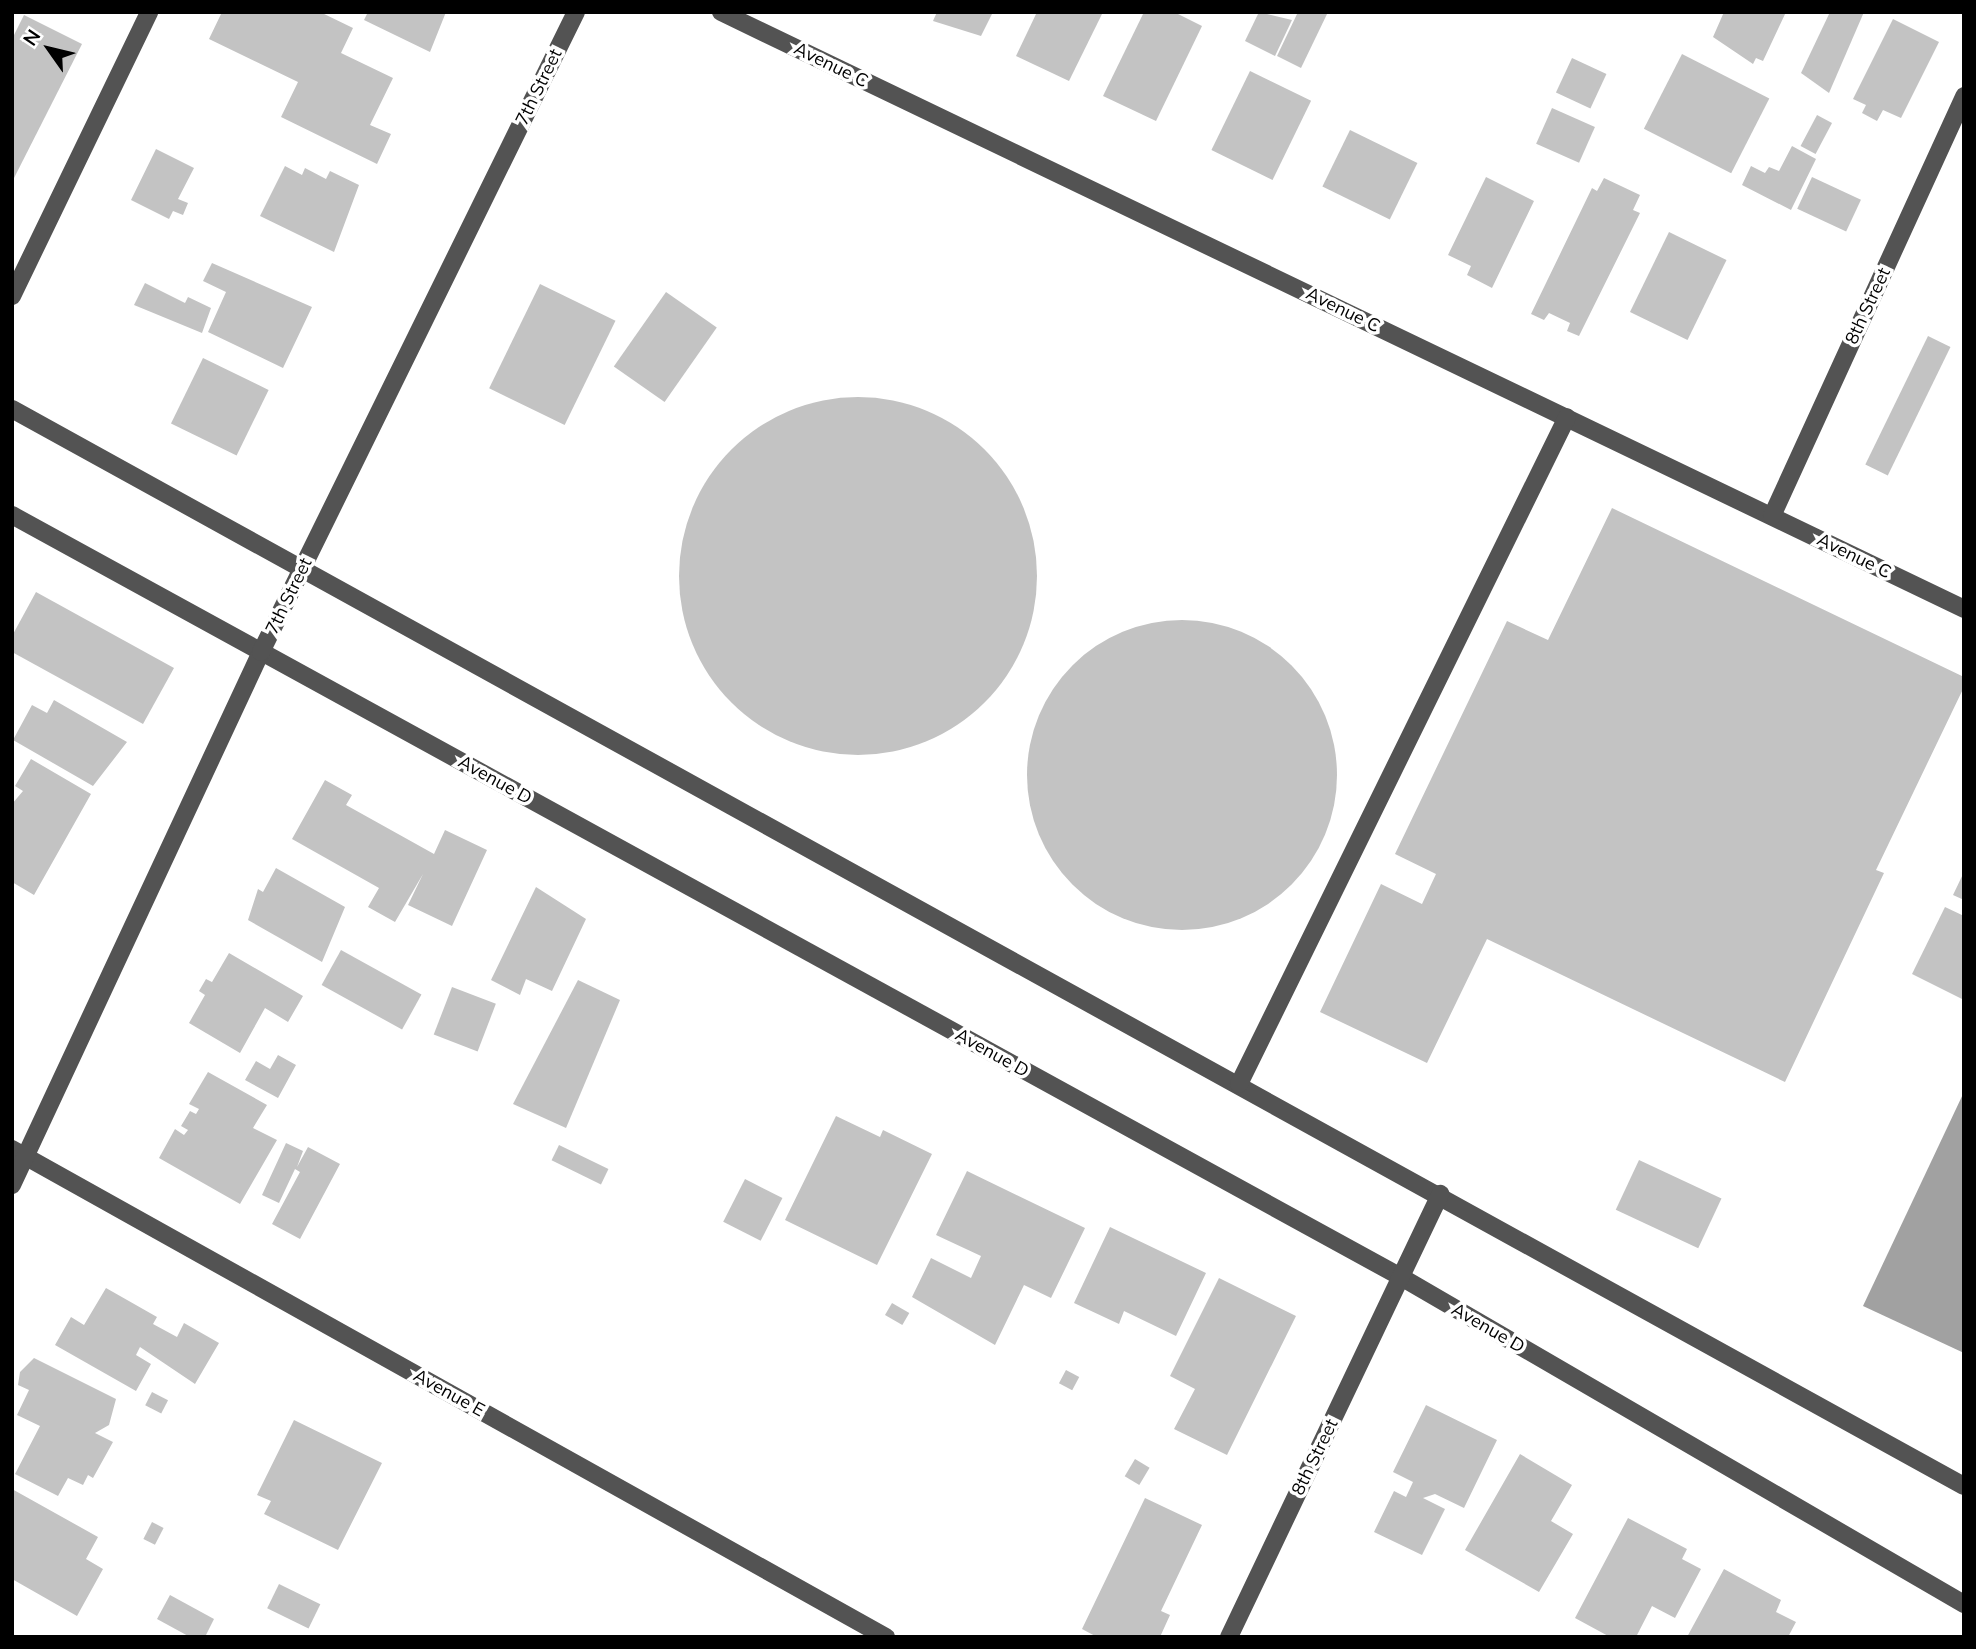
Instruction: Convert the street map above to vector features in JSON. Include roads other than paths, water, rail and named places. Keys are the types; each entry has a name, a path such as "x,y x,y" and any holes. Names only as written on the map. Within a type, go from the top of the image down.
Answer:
{"street":[{"path":"12,296 149,12"},
{"name":"7th Street","path":"12,1185 19,1153 261,652 576,12"},
{"name":"Avenue C","path":"721,12 1964,610"},
{"name":"8th Street","path":"1772,516 1964,96"},
{"path":"12,409 1440,1194 1964,1486"},
{"path":"1239,1084 1567,417"},
{"name":"Avenue D","path":"12,515 1401,1277 1964,1604"},
{"name":"Avenue E","path":"19,1153 886,1637"},
{"name":"8th Street","path":"1229,1637 1440,1194"}]}
